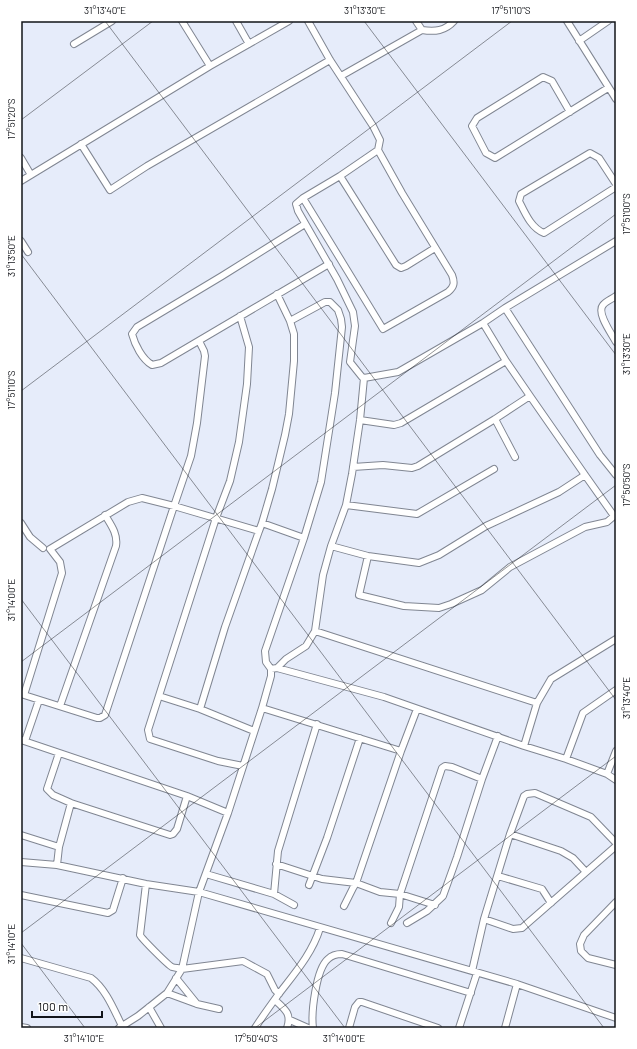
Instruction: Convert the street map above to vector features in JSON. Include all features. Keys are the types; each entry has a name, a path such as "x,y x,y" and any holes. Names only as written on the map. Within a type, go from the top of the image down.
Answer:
{"street":[{"path":"74,44 112,21"},
{"path":"182,21 210,66"},
{"path":"236,21 249,44"},
{"path":"21,181 210,66 289,21"},
{"path":"21,958 91,978 98,983 121,1027 167,993 182,969 200,892 228,813 271,676 274,669 306,646 315,631 323,574 331,546 346,505 360,420 364,378 350,362 355,326 354,316 337,279 298,212 296,204 378,150 380,143 378,134 330,60 308,21"},
{"path":"416,21 422,30"},
{"path":"341,76 422,30 432,31 444,29 454,21"},
{"path":"567,21 616,99"},
{"path":"579,41 608,21"},
{"path":"81,144 110,190 147,166 330,60"},
{"path":"570,112 552,81 543,77 477,118 472,126 486,153 495,158 570,112 608,88"},
{"path":"303,198 383,329 448,292 453,286 454,281 452,275 402,193 378,150"},
{"path":"616,184 599,158 590,153 521,194 519,201 529,220 538,231 544,233 616,187"},
{"path":"21,158 31,175"},
{"path":"340,176 396,265 401,268 406,266 435,248"},
{"path":"305,224 137,327 132,334 140,352 148,362 152,364 161,363 329,264"},
{"path":"21,241 28,252"},
{"path":"364,378 398,372 483,323 505,308 616,241"},
{"path":"200,709 225,627 262,524 272,489 289,414 295,338 290,321 277,294"},
{"path":"616,296 603,305 601,310 602,316 616,342"},
{"path":"290,321 325,302 330,302 335,306 341,319 335,393 321,482 304,538 265,651 266,662 274,669 384,697 524,746 566,758 607,774 616,780"},
{"path":"505,308 600,455 616,475"},
{"path":"240,316 249,347 247,384 238,448 230,481 216,518 148,730 150,739 218,761 243,766"},
{"path":"368,556 359,595 404,606 439,608 482,590 510,567 585,527 607,522 614,516 506,361 483,323"},
{"path":"199,341 205,356 198,423 191,456 174,506 105,715 97,718 24,696 62,573 60,562 50,549 128,502 142,498 174,506 259,531"},
{"path":"360,420 394,425 401,423 506,361"},
{"path":"353,467 383,465 412,468 418,466 495,420 530,396"},
{"path":"495,420 515,458"},
{"path":"346,505 417,514 494,469"},
{"path":"331,546 368,556 418,563 439,555 486,526 559,492 585,475"},
{"path":"60,706 116,546 116,536 114,530 105,516"},
{"path":"21,523 30,538 43,548"},
{"path":"262,524 304,538"},
{"path":"315,631 537,703"},
{"path":"524,746 537,703 550,679 616,639"},
{"path":"566,758 583,713 616,690"},
{"path":"158,696 200,709 254,731"},
{"path":"39,700 23,741 187,796 228,813"},
{"path":"262,708 401,751"},
{"path":"344,906 356,883 417,708"},
{"path":"274,894 278,851 317,724"},
{"path":"407,923 427,911 444,896 482,779 498,736"},
{"path":"310,885 360,738"},
{"path":"607,774 616,751"},
{"path":"59,753 47,789 53,796 71,803 173,834 187,796"},
{"path":"391,923 400,907 400,894 442,768 445,766 452,767 482,779"},
{"path":"459,1028 471,993 484,919 510,834 524,796 535,793 591,817 616,842"},
{"path":"57,865 59,846 71,803"},
{"path":"510,834 561,851 573,858 586,872"},
{"path":"21,835 59,846"},
{"path":"484,919 518,929 527,924 616,846"},
{"path":"21,862 57,865 146,884 200,892 517,984 616,1018"},
{"path":"276,864 312,877 356,883 380,892 400,894 434,905"},
{"path":"206,874 274,894 294,905"},
{"path":"498,876 542,889 551,903"},
{"path":"21,895 108,913 113,910 123,878"},
{"path":"146,884 140,935 142,939 172,967 182,969 242,961 268,974 277,997 290,1020 308,1028"},
{"path":"615,903 584,935 580,944 581,951 588,958 616,966"},
{"path":"255,1028 301,967 317,939 320,928"},
{"path":"313,1028 313,1004 321,971 328,958 335,954 342,954 471,993"},
{"path":"176,978 197,1004"},
{"path":"505,1028 517,984"},
{"path":"167,993 197,1004 219,1009"},
{"path":"348,1028 355,1007 359,1002 438,1028"},
{"path":"149,1007 161,1028"},
{"path":"287,1028 290,1020"},
{"path":"21,1027 27,1028"}]}
